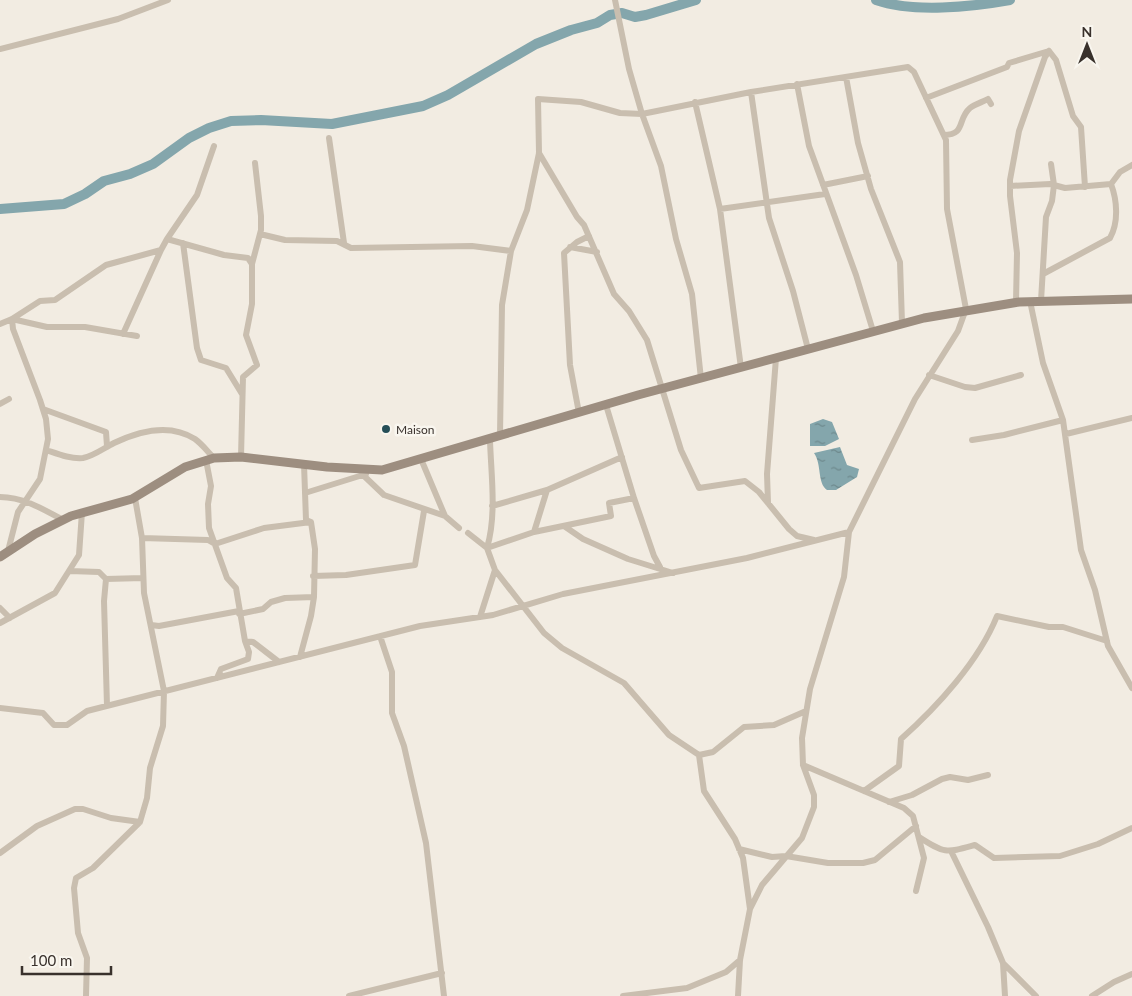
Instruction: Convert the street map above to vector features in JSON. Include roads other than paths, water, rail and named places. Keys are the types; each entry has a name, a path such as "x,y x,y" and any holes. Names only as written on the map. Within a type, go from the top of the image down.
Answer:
{"street":[{"path":"0,49 118,19 168,0"},
{"path":"615,0 642,114 661,166 676,239 692,294 701,379"},
{"path":"926,98 1007,67 1009,64 1049,51"},
{"path":"1016,302 1017,253 1010,186 1019,131 1045,57 1049,51"},
{"path":"1049,51 1056,60 1073,116 1081,127 1085,187"},
{"path":"500,435 500,334 502,305 511,251 527,210 539,153 538,99 582,102 620,113 642,114 751,92 908,67 914,72 944,135 948,150 947,208 966,309 958,331 914,399 849,532 844,576 818,658 802,738 803,765 814,795 814,807 802,838 762,885 750,909 740,960 738,996"},
{"path":"846,77 858,144 871,189 900,262 902,323"},
{"path":"798,84 809,146 820,170 825,194 856,275 873,331"},
{"path":"751,92 758,150 770,218 795,298 808,349"},
{"path":"944,135 953,135 957,132 969,109 988,99 990,104"},
{"path":"695,102 720,209 729,293 741,368"},
{"path":"329,138 344,243"},
{"path":"123,334 161,250 197,195 214,146"},
{"path":"539,153 589,236 614,294 629,311 647,340 681,450 699,488 745,481 759,492 769,507 797,536 820,540"},
{"path":"241,457 242,377 257,365 246,335 252,304 252,264 260,234 261,216 255,163"},
{"path":"1041,301 1046,217 1052,201 1054,185 1051,164"},
{"path":"1010,186 1054,185 1064,188 1111,184 1120,172 1132,165"},
{"path":"823,185 868,176"},
{"path":"1043,274 1110,238 1114,230 1116,211 1111,184"},
{"path":"720,209 768,204 825,194"},
{"path":"260,234 285,240 337,241 351,248 472,246 511,251"},
{"path":"579,413 570,366 564,253 570,247 589,236"},
{"path":"168,239 224,255 248,258 252,264"},
{"path":"183,243 197,348 201,360 226,368 242,395"},
{"path":"570,247 596,252"},
{"path":"0,324 12,319 40,301 55,300 106,265 161,250"},
{"path":"306,493 376,470 490,440 500,435 902,323 966,309 1016,302 1132,299"},
{"path":"1030,301 1042,359 1066,434 1081,550 1095,590 1107,641 1132,688"},
{"path":"12,319 47,327 85,327 137,336"},
{"path":"8,551 18,512 24,500 40,479 48,439 43,409 13,328 12,319"},
{"path":"769,507 767,474 776,358"},
{"path":"930,376 965,387 976,388 1021,375"},
{"path":"0,404 9,400"},
{"path":"606,405 634,498 654,556 660,567"},
{"path":"43,409 106,432 107,446"},
{"path":"1066,434 1132,418"},
{"path":"972,440 1004,435 1063,420"},
{"path":"46,450 64,456 82,458 93,455 129,436 148,431 174,430 195,439 210,459 211,486 208,515 215,544 227,578 236,588 239,612 249,652 248,659 221,669 217,678"},
{"path":"487,548 491,534 492,506 490,440"},
{"path":"0,557 63,520 82,512 135,498 185,468 210,459 241,457 376,470"},
{"path":"492,506 547,490 622,457"},
{"path":"421,459 445,516 459,528"},
{"path":"304,464 306,520 311,522"},
{"path":"363,475 384,495 424,511 445,516"},
{"path":"534,532 547,490"},
{"path":"0,497 13,497 24,500 63,520"},
{"path":"86,996 87,958 78,933 74,888 76,878 93,868 140,822 147,798 150,768 161,736 164,692 143,578 142,538 135,498"},
{"path":"487,548 534,532 611,516 609,503 634,498"},
{"path":"313,576 346,575 413,566 416,563 424,511"},
{"path":"0,623 55,593 78,555 82,512"},
{"path":"142,538 208,540 215,544 264,528 311,522"},
{"path":"300,657 314,597 315,549 311,522"},
{"path":"564,526 583,539 628,559 660,567 674,573"},
{"path":"0,708 43,713 54,725 67,725 87,711 420,626 480,617 563,594 674,573 849,532"},
{"path":"468,533 487,548 496,570 544,633 562,648 624,683 669,735 698,755 713,752 744,727 774,726 806,711"},
{"path":"480,617 496,570"},
{"path":"70,571 99,572 106,580 104,601 107,706"},
{"path":"106,580 143,578"},
{"path":"151,625 159,626 263,609 271,602 285,598 314,597"},
{"path":"0,608 10,618"},
{"path":"864,791 899,766 901,740 935,709 969,664 997,616 1013,621 1063,627 1107,641"},
{"path":"380,636 392,672 392,713 404,746 426,843 444,996"},
{"path":"245,641 253,642 279,662"},
{"path":"698,755 704,791 739,848 747,876 750,909"},
{"path":"803,765 904,808 913,816 924,858 916,891"},
{"path":"889,802 912,794 942,779 968,780 988,775"},
{"path":"0,853 37,826 75,809 93,811 111,818 140,822"},
{"path":"739,848 764,856 786,856 828,862 875,860 916,826"},
{"path":"919,837 938,849 951,851 976,845 994,858 1060,856 1098,844 1132,828"},
{"path":"951,851 988,927 1003,963 1005,996"},
{"path":"623,996 687,988 726,972 740,960"},
{"path":"1003,963 1036,996"},
{"path":"349,996 442,973"},
{"path":"1092,996 1132,974"}],"water":[{"path":"823,419 832,422 839,439 825,446 810,446 810,424"},
{"path":"840,447 847,465 859,469 857,477 836,490 827,490 822,483 818,462 814,453"}],"waterway":[{"path":"0,209 64,204 85,194 104,181 130,174 153,164 189,138 209,128 231,121 261,120 332,124 423,106 448,95 536,44 571,30 597,23 610,15 622,13 635,17 696,0"},
{"path":"876,0 924,8 960,7 1010,0"}],"place":[{"name":"Maison","path":"386,429"}]}
